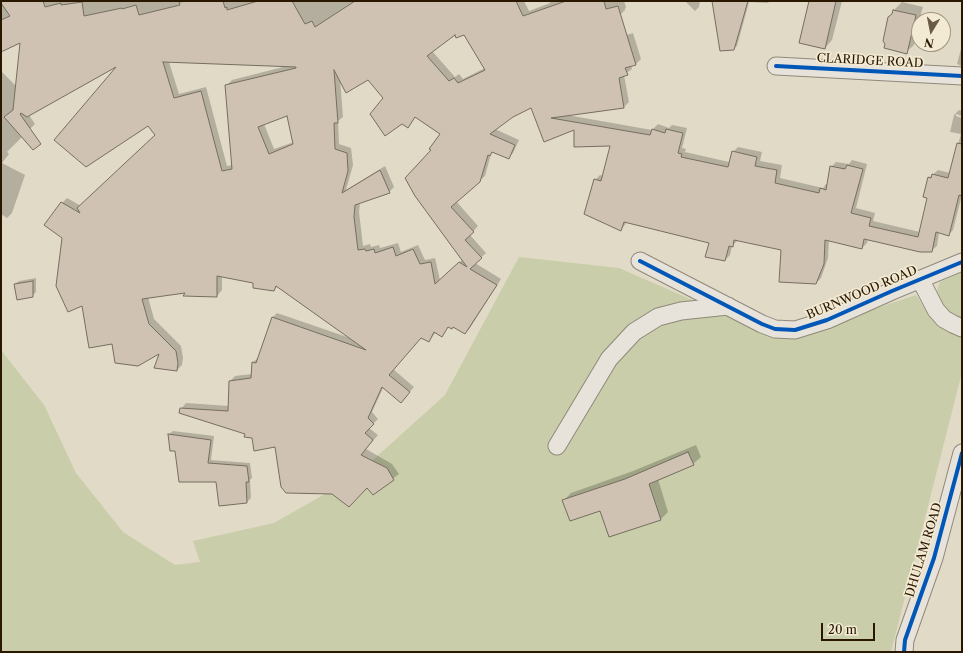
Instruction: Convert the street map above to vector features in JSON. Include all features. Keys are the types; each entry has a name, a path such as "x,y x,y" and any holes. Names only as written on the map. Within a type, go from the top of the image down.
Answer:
{"street":[{"name":"CLARIDGE ROAD","path":"776,66 962,76"},
{"name":"BURNWOOD ROAD","path":"640,261 762,324 776,329 795,330 827,320 962,262"},
{"path":"920,279 936,310 944,319 962,328"},
{"path":"557,446 609,359 634,332 658,317 681,312 728,306"},
{"name":"DHULAM ROAD","path":"904,652 905,640 934,558 962,453"}],"green space":[{"path":"519,257 619,268 773,335 796,335 916,295 933,321 962,339 962,372 891,652 1,652 1,350 44,405 76,473 123,532 175,565 200,562 193,541 274,523 353,478 445,395"},
{"path":"962,271 962,320 952,315 945,308 939,299 937,290 940,282"}],"building":[{"path":"1,1 43,1 45,7 61,3 61,5 82,2 84,16 136,5 139,15 180,5 179,2 187,1 223,1 225,8 227,7 227,10 258,1 292,1 305,24 312,21 315,27 355,1 516,1 523,16 566,1 604,1 606,9 618,6 636,65 625,68 628,75 619,78 624,108 551,118 650,135 652,129 665,133 666,129 683,133 678,153 682,154 681,157 728,167 732,151 757,157 755,166 777,170 775,183 819,193 820,188 826,190 830,166 845,169 847,165 863,169 851,213 871,218 869,226 918,237 927,198 923,197 928,177 931,178 932,174 948,178 957,143 962,144 962,196 959,195 949,236 936,232 932,252 920,252 864,239 862,249 825,240 824,264 816,284 779,282 781,250 734,240 733,247 729,246 725,261 705,257 709,243 624,222 621,231 584,214 594,179 601,181 610,146 574,147 574,130 544,142 531,108 513,117 490,134 515,145 509,159 492,152 490,156 488,155 480,182 451,207 474,232 465,240 482,258 470,269 497,285 465,334 453,327 452,329 448,327 442,337 434,332 429,342 421,338 389,375 410,392 401,403 382,387 368,418 374,424 365,433 373,440 361,455 387,468 394,480 373,495 367,488 349,507 332,494 286,493 281,487 275,447 254,451 252,438 244,437 245,434 179,413 180,408 228,411 229,381 251,378 252,362 256,363 272,317 366,350 276,286 274,291 253,288 253,283 217,276 217,297 183,296 185,293 142,299 149,324 176,351 178,363 177,371 154,368 159,354 138,366 115,363 112,344 89,348 82,306 68,312 56,286 62,238 44,225 61,202 80,213 77,208 155,135 148,126 86,167 54,140 116,67 27,117 21,113 20,114 41,144 33,150 4,117 13,110 20,43 1,52 1,20 10,16","holes":["455,35 456,38 464,35 485,70 458,83 454,78 449,81 427,56","163,62 296,67 225,85 232,169 222,171 201,91 174,98","334,70 346,93 368,80 383,98 370,114 385,136 402,124 408,128 415,117 440,134 429,149 431,150 405,178 415,196 467,267 459,262 435,284 431,262 420,264 413,249 396,256 393,247 375,253 374,249 366,251 365,249 358,250 354,217 355,205 390,193 380,170 342,193 348,171 347,153 335,149 334,123 338,123","287,116 293,144 269,154 258,127"]},
{"path":"712,1 748,1 734,50 720,51"},
{"path":"809,1 836,1 825,49 799,43"},
{"path":"893,10 911,14 911,37 907,54 884,48 885,44 883,41 888,17 892,14"},
{"path":"33,281 33,297 17,300 14,284"},
{"path":"168,434 211,440 208,463 247,466 249,482 246,482 247,503 219,506 216,482 179,482 175,451 170,451"},
{"path":"688,452 694,465 649,484 661,520 609,537 600,511 570,521 562,500 625,479"}],"cycle path":[{"path":"776,66 962,76"},
{"path":"640,261 762,324 775,329 795,330 827,320 962,262"},
{"path":"904,652 905,640 934,558 962,453"}]}
